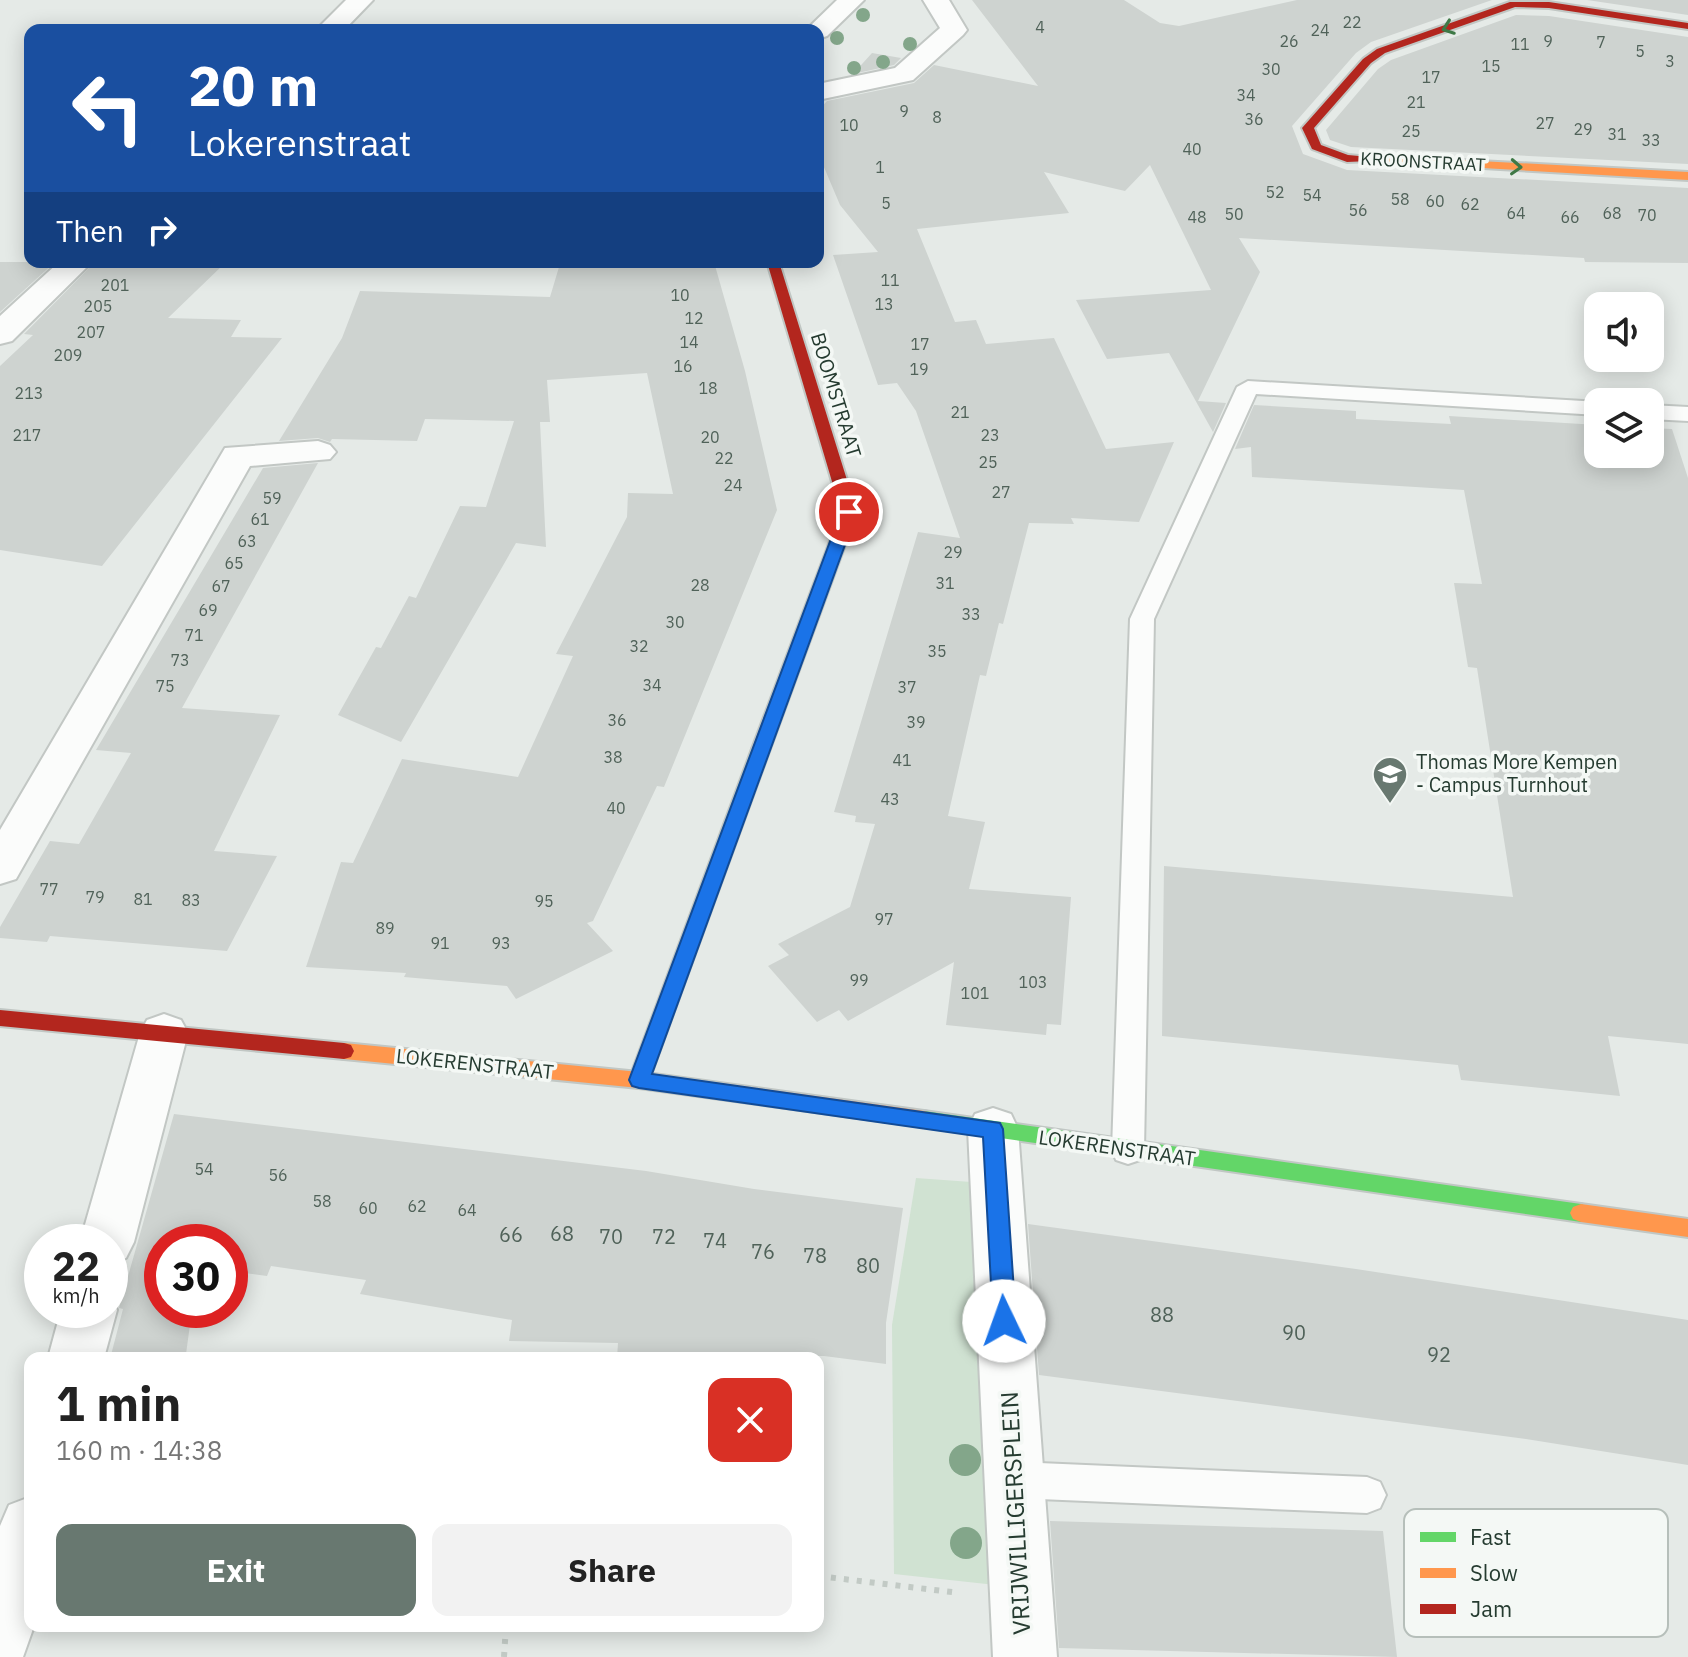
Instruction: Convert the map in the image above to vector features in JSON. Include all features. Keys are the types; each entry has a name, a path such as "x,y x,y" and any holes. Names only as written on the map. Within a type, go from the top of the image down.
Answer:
{"street":[{"path":"335,24 361,0"},
{"path":"824,26 852,0"},
{"path":"824,91 904,74 954,30 945,11 935,0"},
{"name":"KROONSTRAAT","path":"1688,26 1549,5 1514,4 1381,51 1367,61 1308,128 1316,147 1347,158 1688,176"},
{"path":"0,334 71,268"},
{"name":"BOOMSTRAAT","path":"639,1080 849,512 775,268"},
{"path":"0,868 238,456 318,452"},
{"name":"LOKERENSTRAAT","path":"0,1018 639,1080 1688,1228"},
{"path":"112,1224 164,1033"},
{"name":"VRIJWILLIGERSPLEIN","path":"993,1129 1025,1657"},
{"path":"78,1352 84,1328"},
{"path":"0,1636 24,1548"}],"lane":[{"path":"1128,1150 1142,619 1248,387 1584,407"},
{"path":"1664,413 1688,414"},
{"path":"1014,1480 1367,1495"}],"path":[{"path":"824,1577 1020,1600"},
{"path":"504,1657 506,1632"}],"green space":[{"path":"916,1178 985,1183 1005,1586 894,1574 892,1325"}],"building":[{"path":"972,0 1124,0 1160,23 1179,26 1297,0 1492,0 1371,42 1356,53 1292,126 1303,154 1347,170 1688,188 1688,263 1585,262 1584,258 1239,238 1260,272 1198,401 1226,403 1213,432 1169,353 1107,359 1076,300 1211,290 1150,165 1125,191 1044,172 1069,213 917,229 955,322 976,320 986,344 1054,338 1106,449 1174,442 1139,522 1071,518 1074,524 1029,523 1003,624 999,623 986,676 980,675 948,816 985,822 969,889 1071,897 1061,1025 1047,1024 1046,1035 946,1025 954,962 848,1021 839,1010 817,1022 768,966 789,955 778,944 850,907 875,824 855,822 856,816 834,812 918,532 960,538 916,411 897,383 878,385 833,255 878,252 840,205 824,167 824,104 827,101 914,83 934,65 1038,86"},
{"path":"1587,0 1688,0 1688,15"},
{"path":"1516,15 1549,16 1688,37 1688,164 1351,147 1330,140 1326,130 1378,69 1391,60"},
{"path":"872,53 901,58 894,65 853,74"},
{"path":"0,262 24,262 24,268 48,268 0,312"},
{"path":"89,268 220,268 168,318 241,320 231,337 282,338 102,566 0,550 0,366 33,335 24,334"},
{"path":"559,268 716,268 745,371 777,510 664,787 657,786 593,921 587,923 613,951 516,999 507,986 404,977 406,973 306,967 341,862 353,863 402,759 518,777 573,656 556,654 627,517 628,493 673,494 647,373 547,380 550,422 540,422 546,547 516,543 401,742 338,715 376,647 381,648 409,596 416,598 460,506 486,507 514,421 425,419 417,441 332,439 330,442 318,438 279,441 342,338 360,291 550,297"},
{"path":"1254,405 1356,411 1356,419 1451,424 1449,416 1584,424 1584,468 1664,468 1664,429 1672,429 1688,478 1688,1044 1608,1036 1620,1096 1461,1080 1458,1065 1162,1036 1164,866 1513,897 1477,668 1468,667 1454,583 1482,584 1464,490 1252,477 1251,447 1235,449"},
{"path":"318,463 182,708 280,715 214,851 277,856 227,951 50,936 47,942 0,938 0,927 50,841 79,844 131,753 96,750 263,468"},
{"path":"174,1114 646,1171 754,1189 903,1208 886,1323 886,1364 824,1356 824,1352 617,1352 618,1343 509,1341 512,1320 360,1294 366,1280 271,1266 267,1276 248,1273 248,1224 144,1224 144,1328 190,1328 186,1352 112,1352 118,1328 128,1328 128,1276"},
{"path":"1028,1224 1356,1269 1688,1320 1688,1465 1526,1439 1039,1375"},
{"path":"1050,1521 1383,1531 1397,1657 1059,1648"}],"traffic: fast":[{"path":"639,1080 761,749"},
{"path":"924,1119 1581,1213"}],"traffic: slow":[{"path":"1366,159 1688,176"},
{"path":"344,1051 639,1080 924,1119"},
{"path":"1581,1213 1688,1228"}],"traffic: jam":[{"path":"1366,159 1347,158 1316,147 1308,128 1367,61 1381,51 1514,4 1549,5 1688,26"},
{"path":"761,749 849,512 775,268"},
{"path":"0,1018 344,1051"}],"place":[{"name":"Thomas More Kempen - Campus Turnhout","path":"1390,805"}],"route":[{"path":"849,512 639,1080 993,1129 1004,1321"}]}
